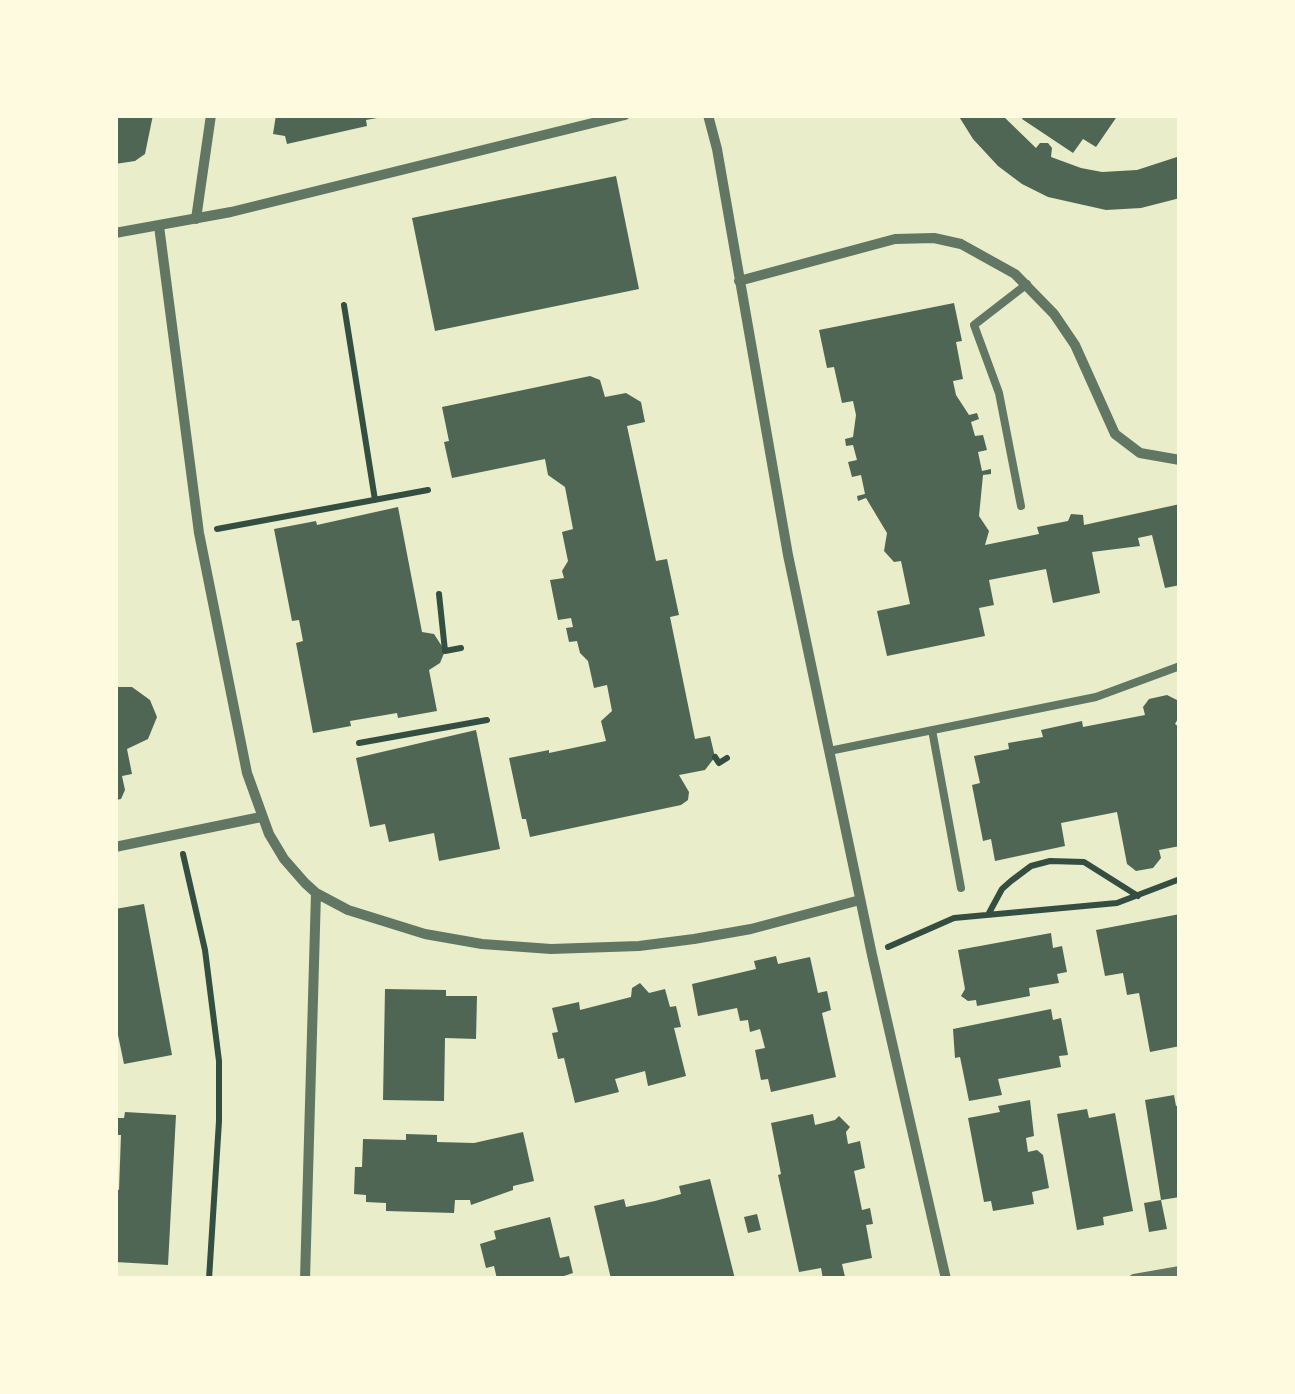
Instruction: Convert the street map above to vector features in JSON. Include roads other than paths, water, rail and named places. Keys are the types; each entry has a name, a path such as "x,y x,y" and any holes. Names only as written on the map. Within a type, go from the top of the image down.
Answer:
{"street":[{"path":"196,220 212,115"},
{"path":"115,233 196,220 625,115"},
{"path":"708,115 788,556 872,955 946,1279"},
{"path":"159,226 200,533 248,773 261,817 284,859 316,893 348,910 425,934 482,944 551,949 638,946 694,939 751,929 860,900"},
{"path":"738,281 895,239 946,240 976,250 1027,284 1054,314 1075,345 1115,434 1140,453 1180,460"},
{"path":"115,848 261,817"},
{"path":"305,1279 316,893"},
{"path":"1134,1279 1180,1272"}],"lane":[{"path":"1020,506 999,393 974,326 1027,284"},
{"path":"829,751 1096,696 1180,666"},
{"path":"932,730 961,888"}]}
